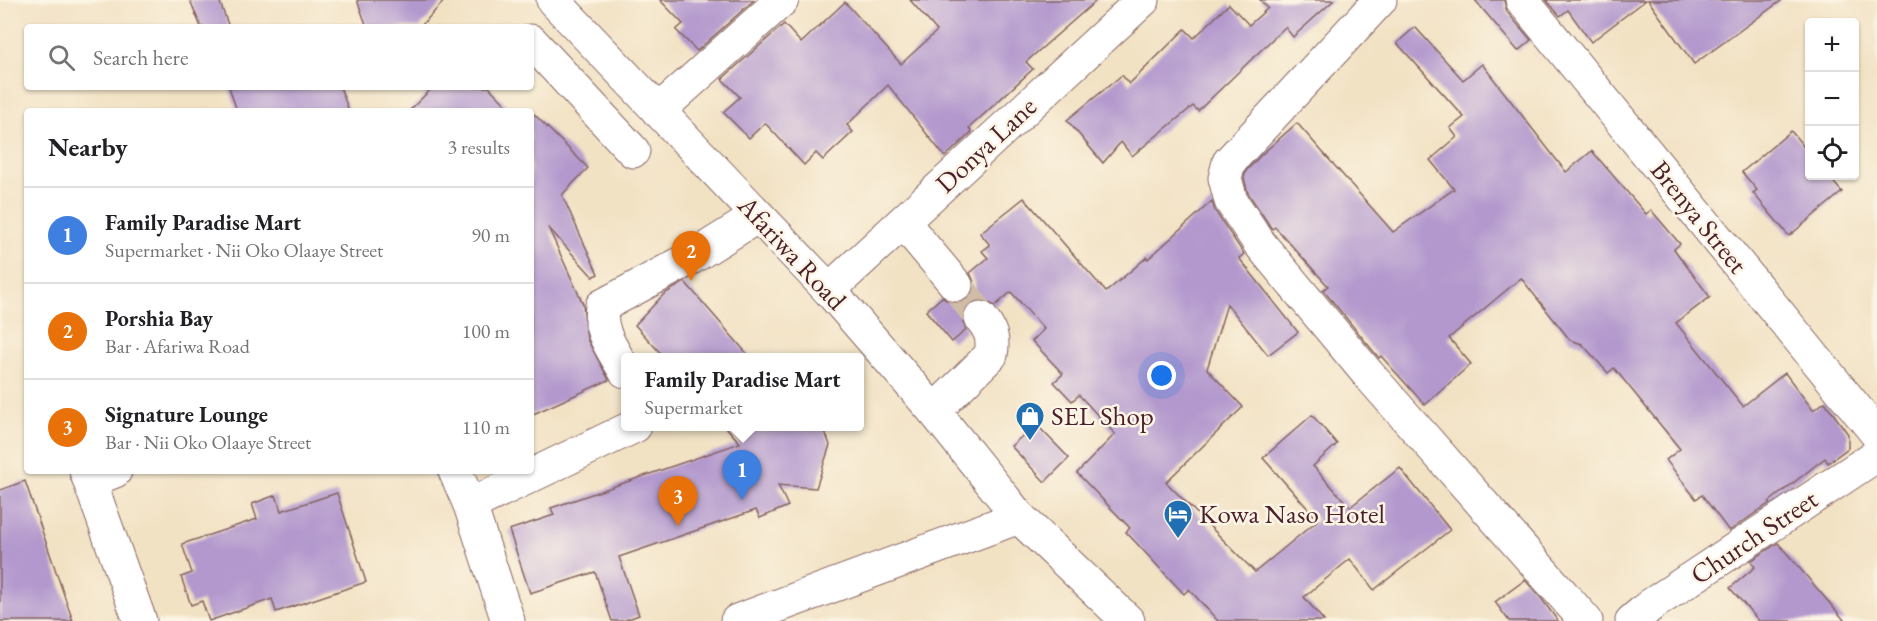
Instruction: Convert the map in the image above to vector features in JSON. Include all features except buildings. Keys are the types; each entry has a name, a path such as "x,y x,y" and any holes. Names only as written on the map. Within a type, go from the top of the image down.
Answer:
{"street":[{"path":"658,111 782,0"},
{"name":"Donya Lane","path":"829,290 1143,0"},
{"path":"1380,0 1229,162 1225,178 1231,201 1260,244 1368,374 1587,621"},
{"name":"Brenya Street","path":"1522,0 1877,434"},
{"path":"562,10 536,46 633,151"},
{"name":"Afariwa Road","path":"562,10 829,290 934,411 1019,517 1128,621"},
{"path":"601,117 632,84"},
{"path":"621,364 604,334 600,321 602,306 691,258 758,216"},
{"path":"903,222 956,285"},
{"path":"934,411 991,355 993,343 990,330 981,318"},
{"path":"470,505 625,431"},
{"name":"Church Street","path":"1649,616 1877,455"},
{"path":"97,474 140,621"},
{"path":"456,474 470,505 508,621"},
{"path":"737,621 1019,517"}],"tunnel":[{"path":"956,285 981,318"}],"place":[{"name":"Porshia Bay","path":"691,281"},
{"name":"SEL Shop","path":"1030,442"},
{"name":"Family Paradise Mart","path":"742,500"},
{"name":"Signature Lounge","path":"678,526"},
{"name":"Kowa Naso Hotel","path":"1178,540"}]}
